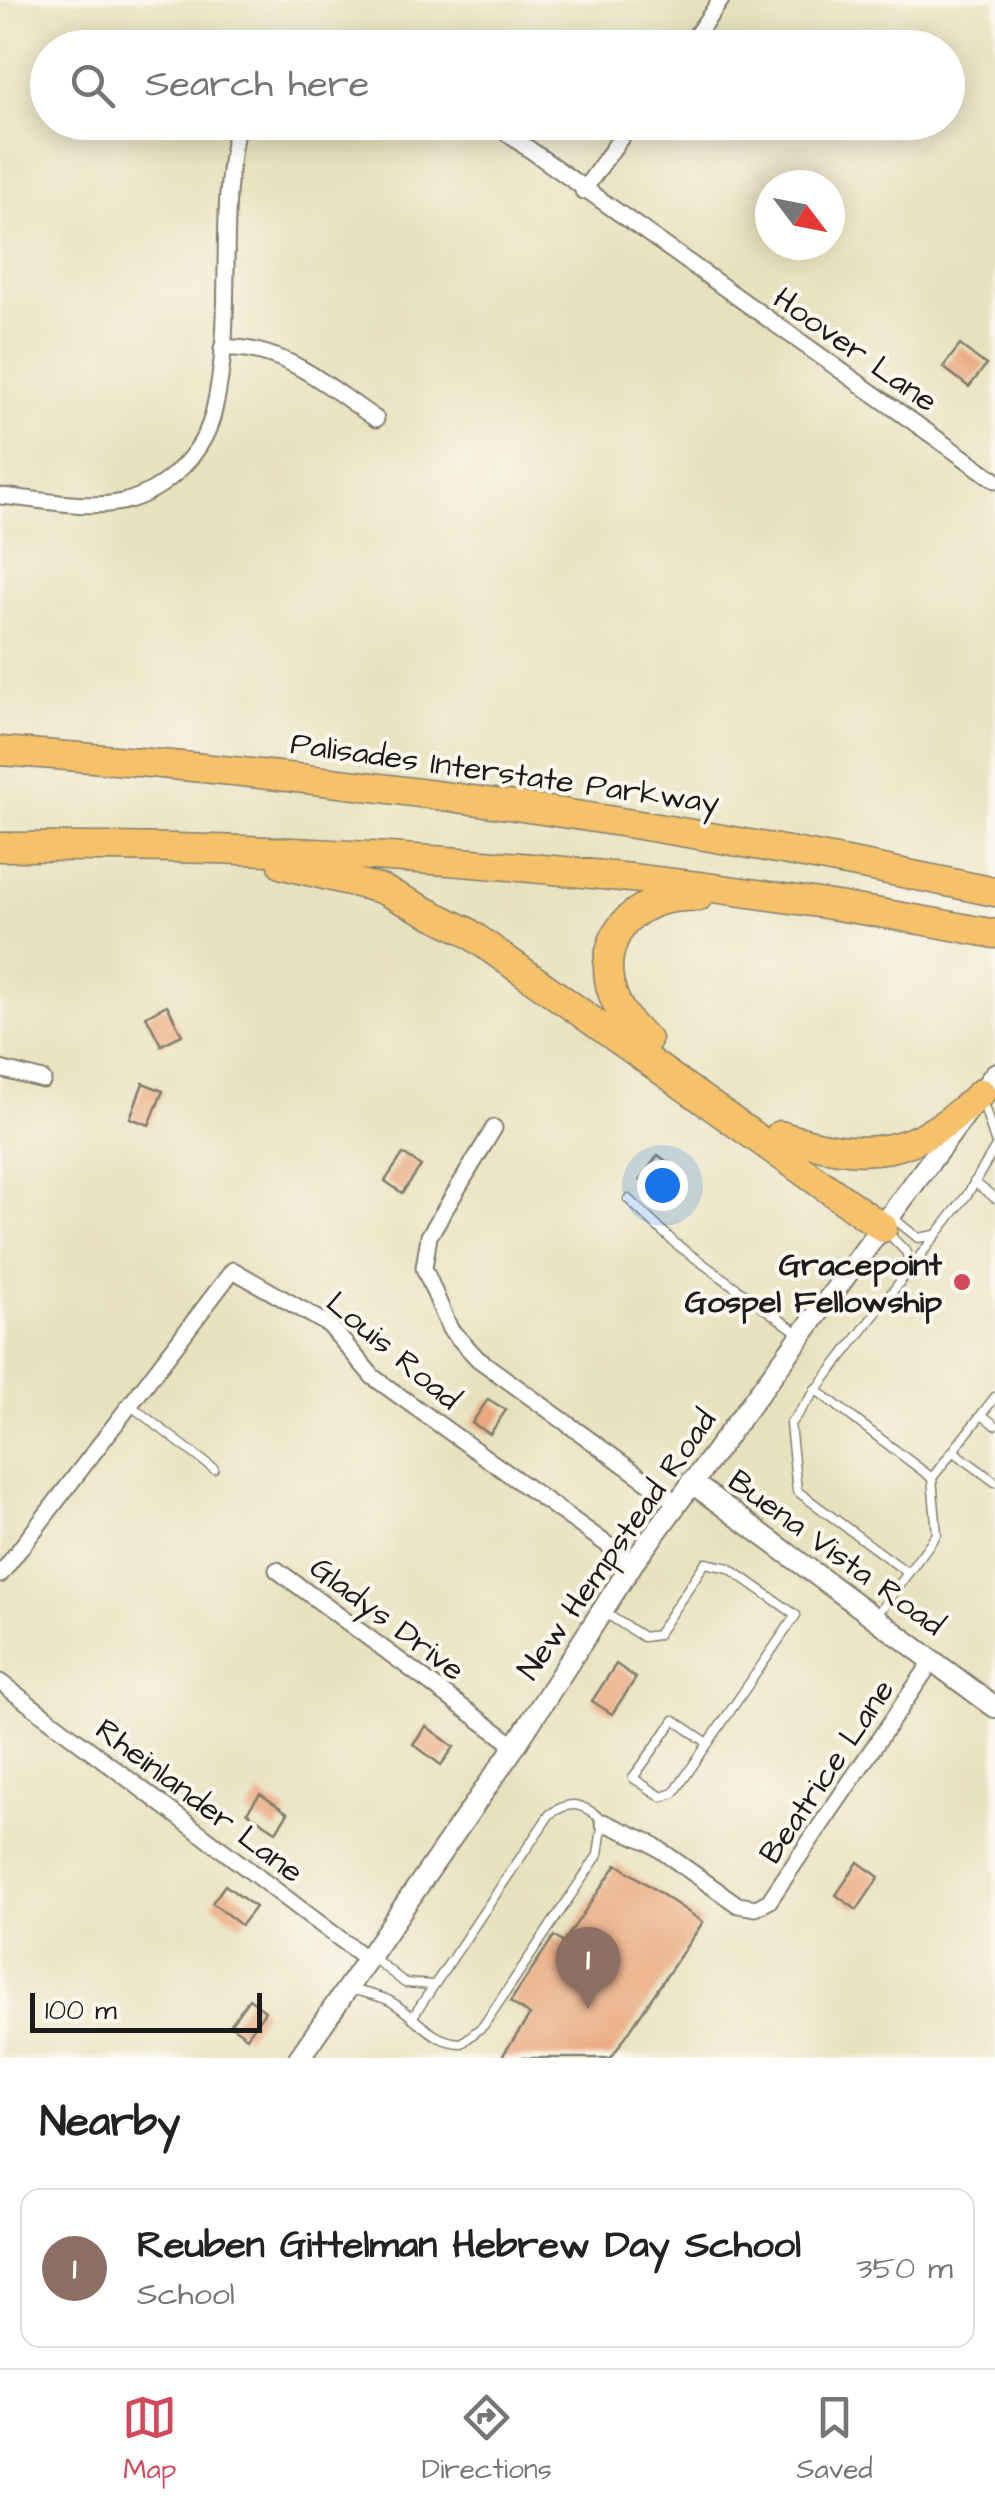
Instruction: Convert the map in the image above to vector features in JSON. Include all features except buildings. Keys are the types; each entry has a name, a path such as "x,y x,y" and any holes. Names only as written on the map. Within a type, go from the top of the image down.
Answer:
{"highway":[{"name":"Palisades Interstate Parkway","path":"0,751 212,768 500,803 730,840 995,892"},
{"path":"88,846 289,865 346,878 416,904 512,961 887,1222"},
{"path":"0,848 262,849 493,862 666,880 995,934"},
{"path":"887,1222 780,1135 648,1041 619,1013 607,972 618,932 645,906 678,896 894,915"},
{"path":"780,1135 838,1150 895,1149 937,1130 988,1084"}],"street":[{"path":"700,30 721,0"},
{"path":"0,496 121,502 157,487 180,469 202,440 214,412 222,348 228,168 234,140"},
{"name":"Hoover Lane","path":"515,140 995,480"},
{"path":"582,191 619,140"},
{"path":"222,348 252,346 285,357 376,419"},
{"path":"0,1069 43,1080"},
{"name":"New Hempstead Road","path":"299,2058 514,1746 633,1563 988,1084"},
{"path":"494,1128 429,1236 424,1268 450,1329 478,1359 677,1503"},
{"name":"Louis Road","path":"0,1574 233,1270 329,1325 373,1377 633,1563"},
{"name":"Buena Vista Road","path":"692,1482 995,1707"},
{"name":"Gladys Drive","path":"277,1570 514,1746"},
{"name":"Beatrice Lane","path":"603,1822 648,1842 738,1905 756,1908 769,1901 933,1660"},
{"name":"Rheinlander Lane","path":"0,1682 369,1958"}],"lane":[{"path":"908,1573 797,1491 790,1424 974,1182 995,1145 988,1084"},
{"path":"974,1182 995,1198"},
{"path":"628,1199 676,1244 802,1335"},
{"path":"887,1222 918,1238 938,1232"},
{"path":"887,1222 906,1253 908,1273"},
{"path":"816,1388 932,1478"},
{"path":"875,1618 937,1534 932,1478 995,1396"},
{"path":"130,1405 214,1469"},
{"path":"982,1414 995,1425"},
{"path":"953,1451 995,1482"},
{"path":"602,1611 643,1637 657,1635 705,1563 729,1568 796,1615 674,1793 662,1797 633,1778 674,1720 708,1743"},
{"path":"348,1988 388,2000 412,2018 448,2044 462,2044 483,2026 598,1854 603,1822 580,1804 566,1803 550,1814 412,2018"},
{"path":"369,1958 405,1984 432,1985"}],"place":[{"name":"Gracepoint Gospel Fellowship","path":"962,1282"},
{"name":"Reuben Gittelman Hebrew Day School","path":"588,2009"}]}
